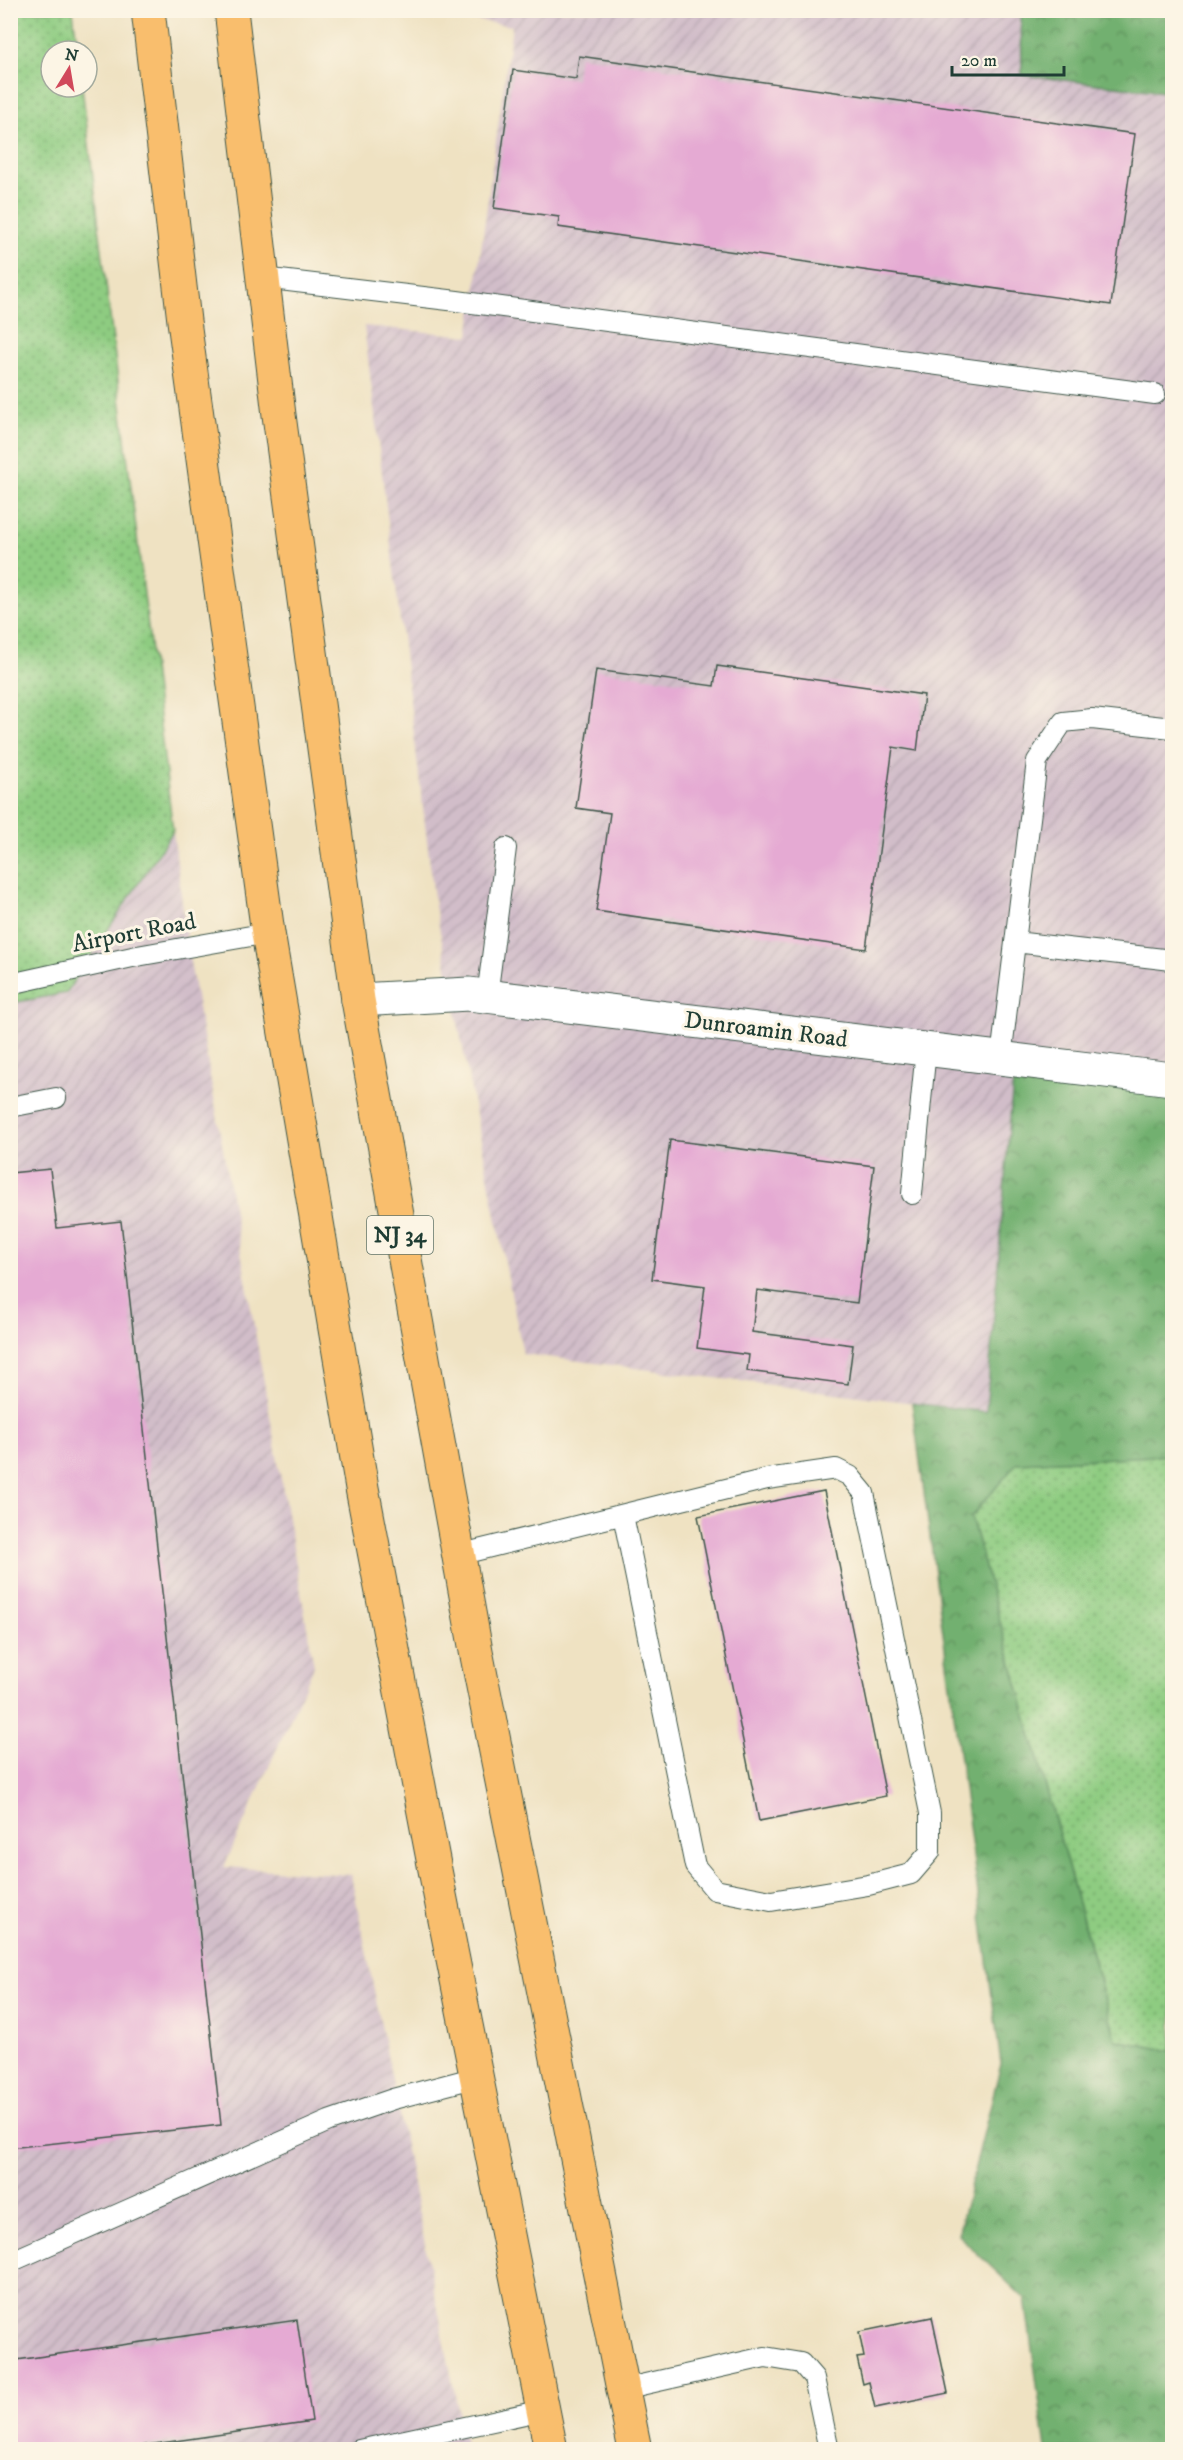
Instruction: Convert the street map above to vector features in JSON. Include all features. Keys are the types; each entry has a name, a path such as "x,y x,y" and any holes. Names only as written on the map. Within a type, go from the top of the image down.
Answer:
{"highway":[{"path":"148,10 184,321 268,933 362,1488 551,2450"},
{"name":"NJ 34","path":"231,10 280,426 358,1000 458,1555 635,2450"}],"street":[{"name":"Dunroamin Road","path":"358,1000 469,994 1173,1079"}],"lane":[{"path":"263,278 457,301 1155,394"},
{"path":"1001,1058 1037,761 1063,722 1092,719 1173,728"},
{"path":"487,997 506,849"},
{"name":"Airport Road","path":"10,984 137,957 268,933"},
{"path":"1015,942 1173,960"},
{"path":"912,1194 926,1050"},
{"path":"10,1107 56,1098"},
{"path":"458,1555 767,1479 836,1470 850,1476 864,1493 930,1813 930,1852 911,1874 868,1885 771,1901 715,1890 695,1866 623,1515"},
{"path":"10,2262 329,2121 393,2099 477,2077"},
{"path":"623,2389 765,2357 801,2363 814,2378 829,2450"},
{"path":"359,2450 543,2410"}],"shaded area":[{"path":"417,11 1021,11 1022,75 1172,93 1172,1075 1015,1057 986,1412 523,1354 435,906 364,326 469,336 512,26"},
{"path":"173,831 189,956 314,1666 224,1867 351,1875 466,2449 11,2450 11,1003 66,993"}],"green space":[{"path":"11,11 73,11 76,39 39,39 39,99 83,99 173,831 66,993 11,1003"},
{"path":"1021,11 1172,11 1172,93 1022,75"},
{"path":"1015,1057 1172,1075 1172,1455 1017,1463 971,1517 1116,2040 1172,2051 1172,2449 1046,2449 1025,2299 958,2235 1001,2064 912,1403 986,1412"},
{"path":"1172,1455 1172,2051 1116,2040 971,1517 1016,1463"}],"building":[{"path":"579,56 1135,134 1111,305 558,227 559,217 494,208 513,70 576,79"},
{"path":"717,666 924,695 917,751 893,747 866,949 596,911 610,813 576,808 596,670 714,686"},
{"path":"670,1140 874,1166 857,1303 757,1290 752,1332 853,1345 848,1384 747,1371 749,1355 697,1348 705,1286 652,1279"},
{"path":"50,1169 57,1228 121,1221 221,2125 10,2148 10,1173"},
{"path":"824,1491 886,1796 759,1821 698,1516"},
{"path":"932,2317 948,2393 875,2408 869,2382 863,2384 857,2358 864,2357 859,2332"},
{"path":"297,2320 312,2421 113,2450 10,2450 10,2361"}]}
